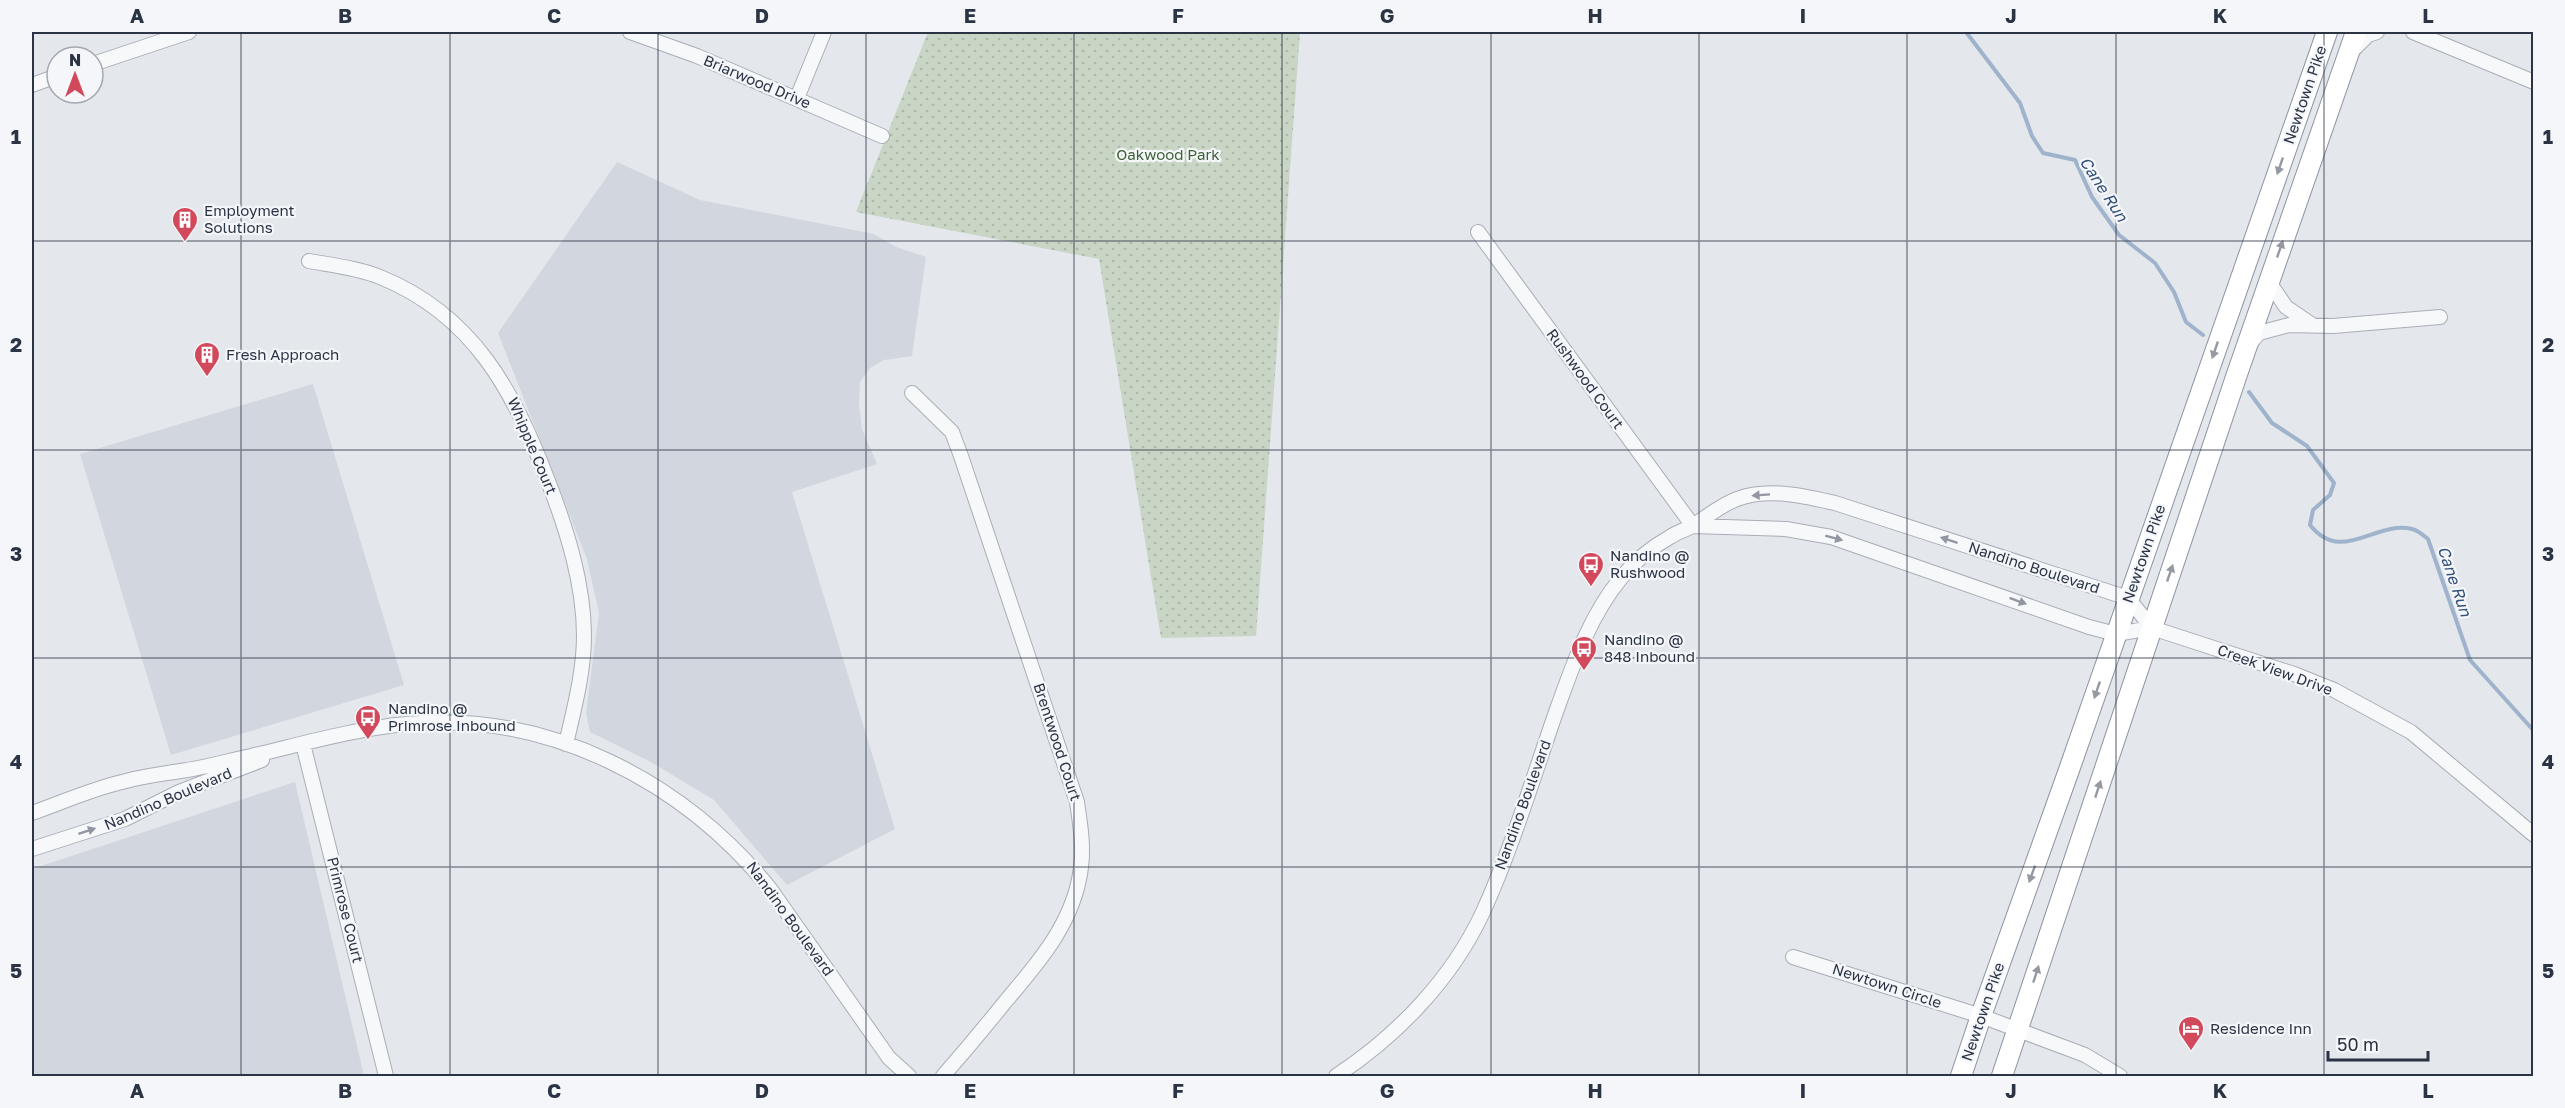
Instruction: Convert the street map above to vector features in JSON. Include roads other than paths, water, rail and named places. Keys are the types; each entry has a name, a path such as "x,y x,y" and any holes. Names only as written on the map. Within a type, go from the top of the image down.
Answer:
{"highway":[{"name":"Newtown Pike","path":"1961,1077 2327,32"},
{"name":"Newtown Pike","path":"2002,1077 2151,628 2356,32"}],"street":[{"path":"105,60 189,32"},
{"name":"Briarwood Drive","path":"630,32 797,98 882,136"},
{"path":"797,98 824,32"},
{"path":"2346,62 2355,46 2368,35 2377,32"},
{"path":"2413,32 2534,81"},
{"name":"Rushwood Court","path":"1478,232 1693,526"},
{"name":"Whipple Court","path":"309,261 379,276 415,295 468,336 489,360 509,392 530,433 558,508 582,597 584,638 577,698 566,744"},
{"path":"2269,282 2286,307 2311,324"},
{"path":"2246,348 2259,333 2289,325 2333,326 2440,317"},
{"name":"Brentwood Court","path":"912,393 952,432 972,483 1077,802 1082,839 1082,867 1075,894 1063,925 1047,953 943,1077"},
{"name":"Nandino Boulevard","path":"1336,1077 1379,1045 1407,1019 1456,960 1482,913 1500,869 1578,650 1600,607 1622,576 1648,552 1671,536 1693,526 1710,513 1746,496 1786,494 1806,496 1868,513 2128,598"},
{"name":"Nandino Boulevard","path":"1693,526 1786,529 1831,537 2116,634 2151,628"},
{"path":"2128,598 2151,628"},
{"name":"Creek View Drive","path":"2151,628 2294,674 2370,708 2411,732 2534,835"},
{"name":"Nandino Boulevard","path":"32,813 124,781 216,770 303,744 365,729 409,723 457,723 525,732 566,744 645,778 701,817 726,839 771,890 890,1058 909,1077"},
{"name":"Primrose Court","path":"303,744 386,1077"},
{"name":"Nandino Boulevard","path":"32,849 125,819 179,792 216,770"},
{"name":"Newtown Circle","path":"1793,957 1981,1016 2085,1055 2120,1077"}],"waterway":[{"name":"Cane Run","path":"1966,32 2020,103 2032,136 2043,153 2075,160 2092,197 2119,235 2155,263 2174,292 2186,322 2203,335"},
{"name":"Cane Run","path":"2249,392 2272,423 2307,446 2334,483 2330,495 2313,510 2310,525 2322,536 2334,541 2347,541 2398,528 2414,530 2428,539 2470,660 2534,731"}],"place":[{"name":"Employment Solutions","path":"185,243"},
{"name":"Fresh Approach","path":"207,378"},
{"name":"Nandino @ Rushwood","path":"1591,588"},
{"name":"Nandino @ 848 Inbound","path":"1584,672"},
{"name":"Nandino @ Primrose Inbound","path":"368,741"},
{"name":"Residence Inn","path":"2191,1052"}],"park label":[{"name":"Oakwood Park","path":"1168,155"}]}
